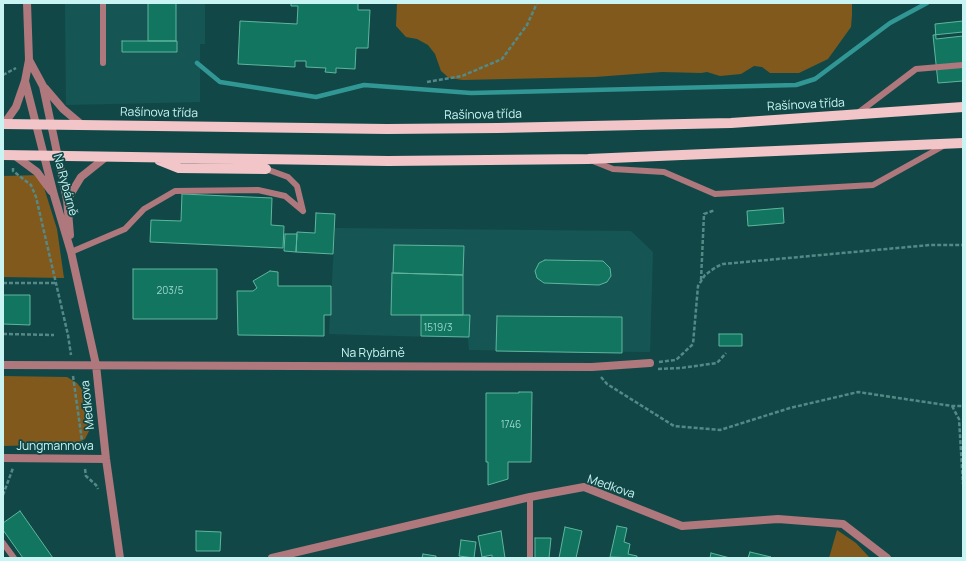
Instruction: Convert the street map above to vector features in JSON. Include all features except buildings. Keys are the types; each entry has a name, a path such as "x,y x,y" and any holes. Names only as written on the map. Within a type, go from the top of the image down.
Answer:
{"main road":[{"name":"Rašínova třída","path":"3,124 395,129 731,122 855,116 963,107"},
{"path":"3,155 388,161 588,159 945,145 963,143"},
{"path":"154,158 179,168 266,170"}],"street":[{"path":"3,124 16,107 25,81 29,60 27,3"},
{"path":"29,60 43,86 63,109 82,125"},
{"path":"25,81 36,124"},
{"path":"43,86 59,155 67,200 71,252"},
{"name":"Na Rybárně","path":"36,124 54,195 71,252"},
{"path":"14,155 37,172 54,195"},
{"path":"67,200 81,177 106,157"},
{"name":"Medkova","path":"71,252 96,365 106,459 120,558"},
{"name":"Na Rybárně","path":"96,365 592,367 646,364"},
{"path":"3,365 96,365"},
{"name":"Jungmannova","path":"3,458 106,459"},
{"name":"Medkova","path":"272,558 530,497 584,487 682,526 778,519 843,524 886,558"}],"lane":[{"path":"103,3 103,63"},
{"path":"855,116 916,69 963,64"},
{"path":"588,159 612,169 664,172 715,194 873,186 945,145"},
{"path":"71,252 125,229 144,209 175,190 258,190 285,196 303,211 297,186 288,176 266,170"},
{"path":"530,497 530,558"},
{"path":"3,543 14,558"}],"path":[{"path":"426,82 462,76 502,59 527,25 537,3"},
{"path":"13,171 33,189 56,283 68,335 86,476"},
{"path":"646,364 676,360 693,344 697,292 700,281 704,214 715,210"},
{"path":"700,281 710,271 723,264 930,245 963,245"},
{"path":"3,282 56,283"},
{"path":"3,334 54,335"},
{"path":"646,364 650,369 681,368 717,363 726,353"},
{"path":"592,367 607,384 674,426 720,430 790,408 858,392 952,406 963,406"},
{"path":"952,406 959,419 963,484"},
{"path":"3,495 9,480"}],"shaded area":[{"path":"65,3 205,3 205,44 200,44 200,102 66,105"},
{"path":"397,3 852,3 852,15 851,27 828,59 799,73 770,73 762,67 754,66 741,74 720,76 707,72 662,72 595,77 463,80 449,78 441,71 435,54 428,45 417,39 406,37 396,26"},
{"path":"40,175 57,229 64,278 3,277 3,176"},
{"path":"335,228 631,231 653,252 650,352 469,350 468,338 329,334"},
{"path":"3,376 67,377 77,383 85,393 90,429 85,439 75,444 3,446"},
{"path":"837,530 856,543 870,558 829,558"}],"waterway":[{"path":"197,63 220,82 316,97 364,85 471,93 796,85 815,79 890,23 927,3"}]}
